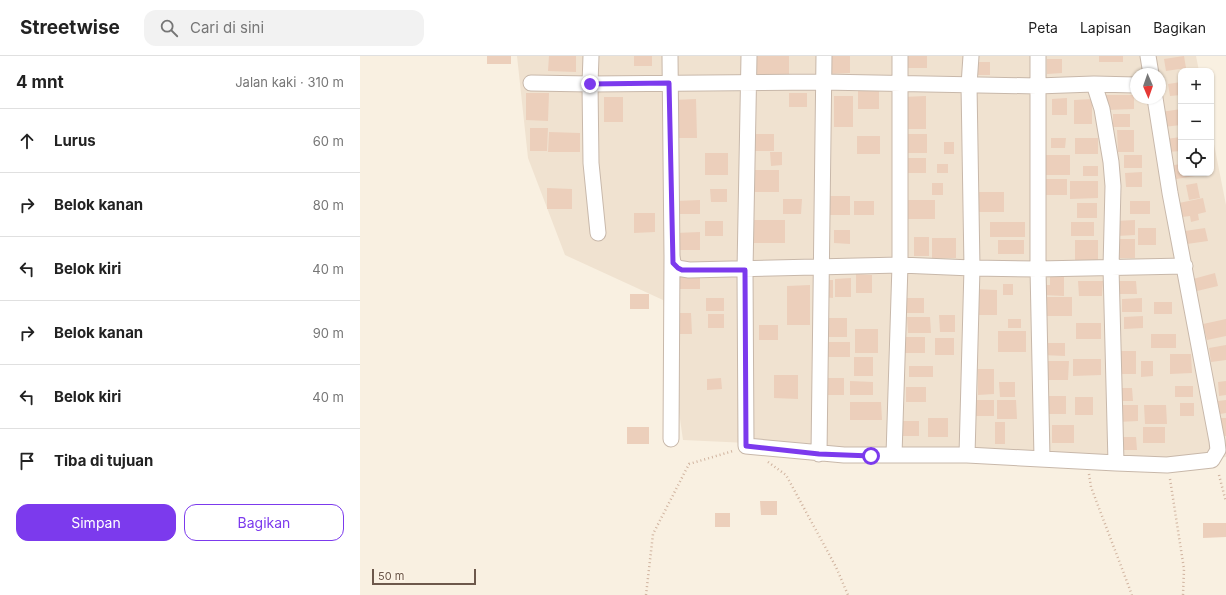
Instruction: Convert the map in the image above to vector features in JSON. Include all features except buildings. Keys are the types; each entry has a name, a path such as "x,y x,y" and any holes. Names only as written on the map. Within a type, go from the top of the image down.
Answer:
{"street":[{"path":"591,56 591,163 598,232"},
{"path":"670,56 669,83 672,256 671,439"},
{"path":"749,56 745,270 746,446 819,454 871,456 967,455 1167,465 1212,460 1218,450 1185,266 1170,193 1156,104"},
{"path":"819,454 820,267 824,56"},
{"path":"894,455 900,265 900,56"},
{"path":"967,455 972,268 969,85 971,56"},
{"path":"1038,56 1038,269 1042,458"},
{"path":"1148,56 1150,68"},
{"path":"530,83 749,84 823,82 1037,86 1094,84 1130,85"},
{"path":"1094,84 1102,109 1111,162 1113,186 1111,268 1116,463"},
{"path":"672,256 673,263 682,270 745,270 900,265 1038,269 1185,266"}],"path":[{"path":"646,595 653,534 689,464 746,446 786,475 836,567 848,595"},
{"path":"1086,462 1091,487 1132,595"},
{"path":"1167,465 1184,569 1183,595"},
{"path":"1219,474 1226,502"}],"shaded area":[{"path":"517,56 1196,56 1198,68 1178,68 1178,176 1214,176 1214,144 1226,205 1226,457 1169,462 683,440 663,300 565,255 528,158"}],"route":[{"path":"590,84 669,83 673,263 682,270 745,270 746,446 819,454 871,456"}]}
